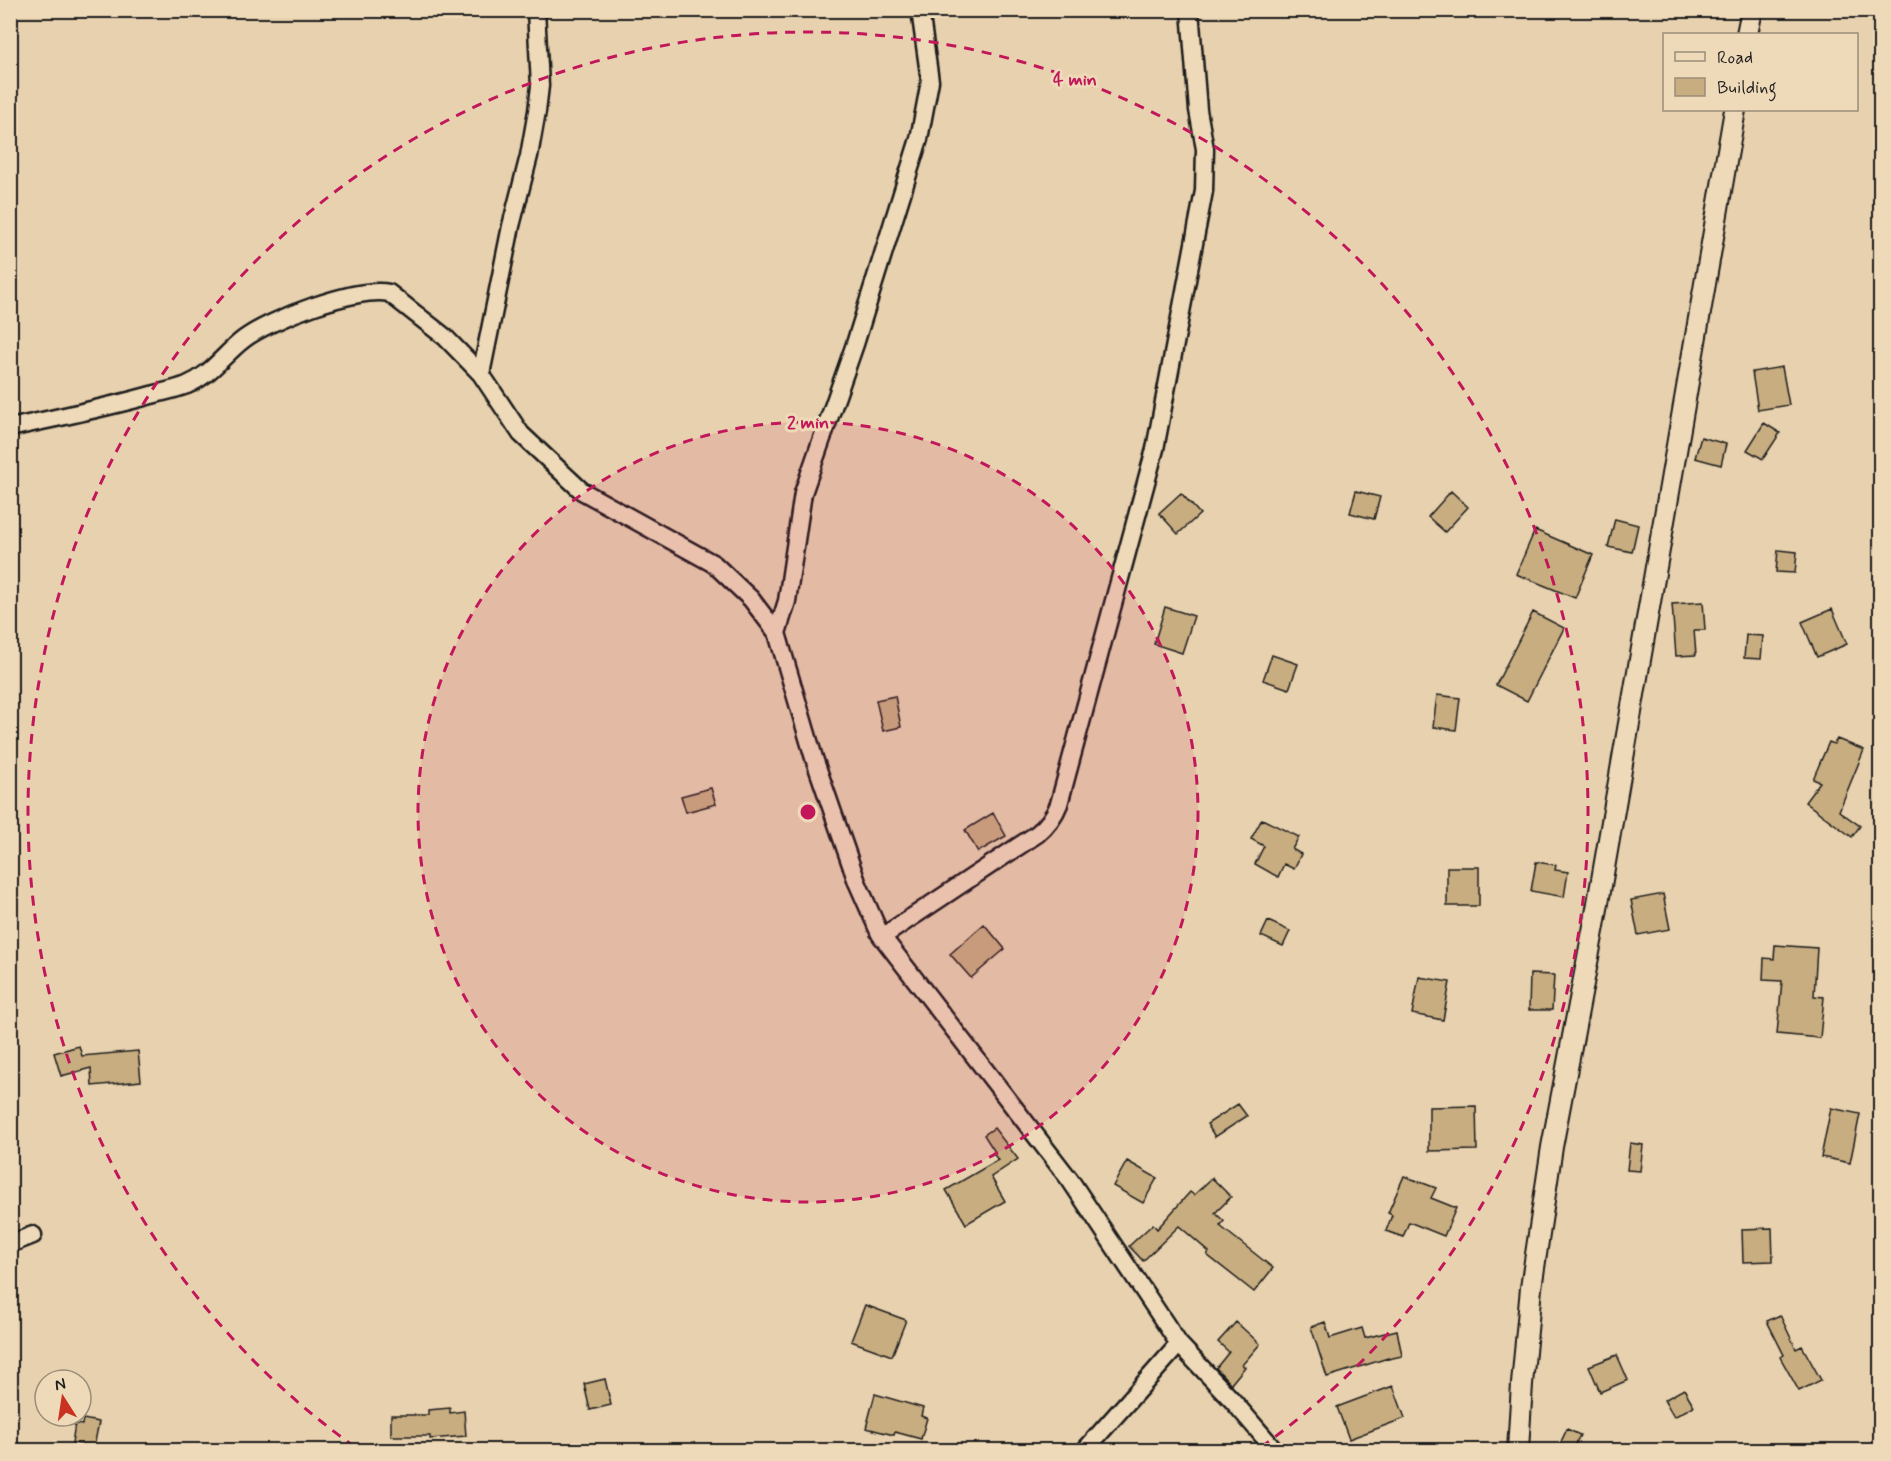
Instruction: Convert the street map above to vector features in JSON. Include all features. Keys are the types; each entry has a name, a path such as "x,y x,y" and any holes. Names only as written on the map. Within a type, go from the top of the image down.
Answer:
{"street":[{"path":"481,374 537,111 540,86 536,10"},
{"path":"777,633 787,601 803,494 855,344 919,139 930,81 920,10"},
{"path":"882,937 1037,834 1055,816 1059,804 1155,449 1204,191 1205,149 1198,110 1190,10"},
{"path":"1748,33 1752,10"},
{"path":"1518,1450 1530,1299 1552,1147 1594,926 1735,111"},
{"path":"10,428 106,407 185,386 200,378 244,339 273,323 306,309 379,291 389,293 445,337 481,374 521,434 582,491 714,564 750,599 777,633 814,758 868,910 882,937 1070,1180 1179,1344 1275,1450"},
{"path":"10,1244 33,1235"},
{"path":"1085,1450 1179,1344"}],"building":[{"path":"1782,367 1789,405 1758,410 1752,372"},
{"path":"1764,423 1780,433 1763,459 1747,450"},
{"path":"1701,437 1726,444 1721,465 1695,458"},
{"path":"1356,491 1380,497 1374,519 1350,513"},
{"path":"1451,491 1468,507 1445,532 1428,517"},
{"path":"1181,493 1200,514 1178,534 1159,513"},
{"path":"1615,519 1638,525 1632,552 1608,547"},
{"path":"1535,530 1593,555 1575,598 1516,574"},
{"path":"1778,550 1797,552 1795,573 1776,572"},
{"path":"1703,602 1705,630 1694,630 1696,655 1676,656 1672,604"},
{"path":"1165,607 1194,616 1182,653 1154,644"},
{"path":"1832,609 1847,644 1817,657 1802,622"},
{"path":"1533,612 1564,628 1527,701 1496,685"},
{"path":"1746,635 1763,636 1761,659 1744,658"},
{"path":"1272,655 1298,664 1289,689 1263,680"},
{"path":"1437,695 1460,698 1456,730 1433,727"},
{"path":"895,696 901,727 883,731 876,700"},
{"path":"1837,739 1864,750 1839,811 1860,826 1852,837 1805,802 1820,782 1813,779 1829,742 1834,744"},
{"path":"711,788 716,804 686,812 681,796"},
{"path":"993,813 1006,836 978,852 965,830"},
{"path":"1262,819 1299,837 1292,849 1301,854 1294,869 1284,864 1278,877 1255,864 1264,846 1251,839"},
{"path":"1536,862 1556,865 1555,870 1568,872 1564,897 1531,891"},
{"path":"1447,867 1479,867 1479,906 1447,906"},
{"path":"1663,894 1670,929 1638,935 1631,900"},
{"path":"1268,921 1290,931 1283,946 1261,936"},
{"path":"984,924 1005,949 971,978 950,954"},
{"path":"1775,945 1817,948 1814,996 1824,997 1820,1038 1777,1034 1782,981 1763,980 1764,958 1774,959"},
{"path":"1530,974 1554,975 1552,1010 1529,1010"},
{"path":"1419,977 1450,982 1443,1020 1412,1014"},
{"path":"79,1046 82,1056 138,1051 141,1081 92,1086 91,1068 61,1076 54,1053"},
{"path":"1238,1104 1247,1116 1215,1137 1207,1124"},
{"path":"1476,1106 1477,1150 1429,1151 1429,1107"},
{"path":"1831,1108 1860,1114 1850,1163 1821,1157"},
{"path":"994,1128 1018,1159 991,1177 1005,1201 966,1224 946,1190 998,1160 984,1135"},
{"path":"1630,1143 1643,1145 1640,1171 1627,1170"},
{"path":"1127,1161 1157,1178 1143,1203 1113,1186"},
{"path":"1404,1176 1436,1188 1431,1198 1456,1208 1444,1236 1409,1222 1403,1237 1386,1231 1392,1215 1388,1213"},
{"path":"1212,1178 1231,1197 1215,1213 1224,1221 1220,1226 1273,1268 1254,1292 1207,1255 1209,1252 1179,1226 1143,1261 1129,1246 1153,1224 1157,1229 1190,1192 1194,1195"},
{"path":"1772,1228 1773,1261 1743,1262 1742,1229"},
{"path":"865,1305 906,1320 892,1356 851,1341"},
{"path":"1780,1315 1796,1349 1802,1346 1821,1380 1799,1391 1780,1357 1784,1355 1767,1321"},
{"path":"1236,1322 1260,1344 1242,1365 1245,1367 1231,1384 1216,1368 1229,1352 1218,1342"},
{"path":"1325,1322 1330,1338 1362,1328 1365,1338 1397,1330 1402,1356 1388,1358 1327,1377 1311,1327"},
{"path":"1617,1355 1628,1380 1600,1392 1589,1366"},
{"path":"605,1379 611,1405 590,1410 584,1384"},
{"path":"1393,1386 1405,1418 1349,1439 1337,1407"},
{"path":"1684,1389 1694,1406 1674,1417 1664,1400"},
{"path":"875,1394 923,1408 921,1416 927,1418 921,1439 866,1428"},
{"path":"450,1408 450,1413 464,1411 466,1436 430,1439 430,1436 391,1436 391,1415 428,1415 428,1410"},
{"path":"93,1421 99,1422 94,1447 72,1443 74,1428 93,1428"},
{"path":"1567,1429 1580,1435 1573,1450 1560,1444"}]}
